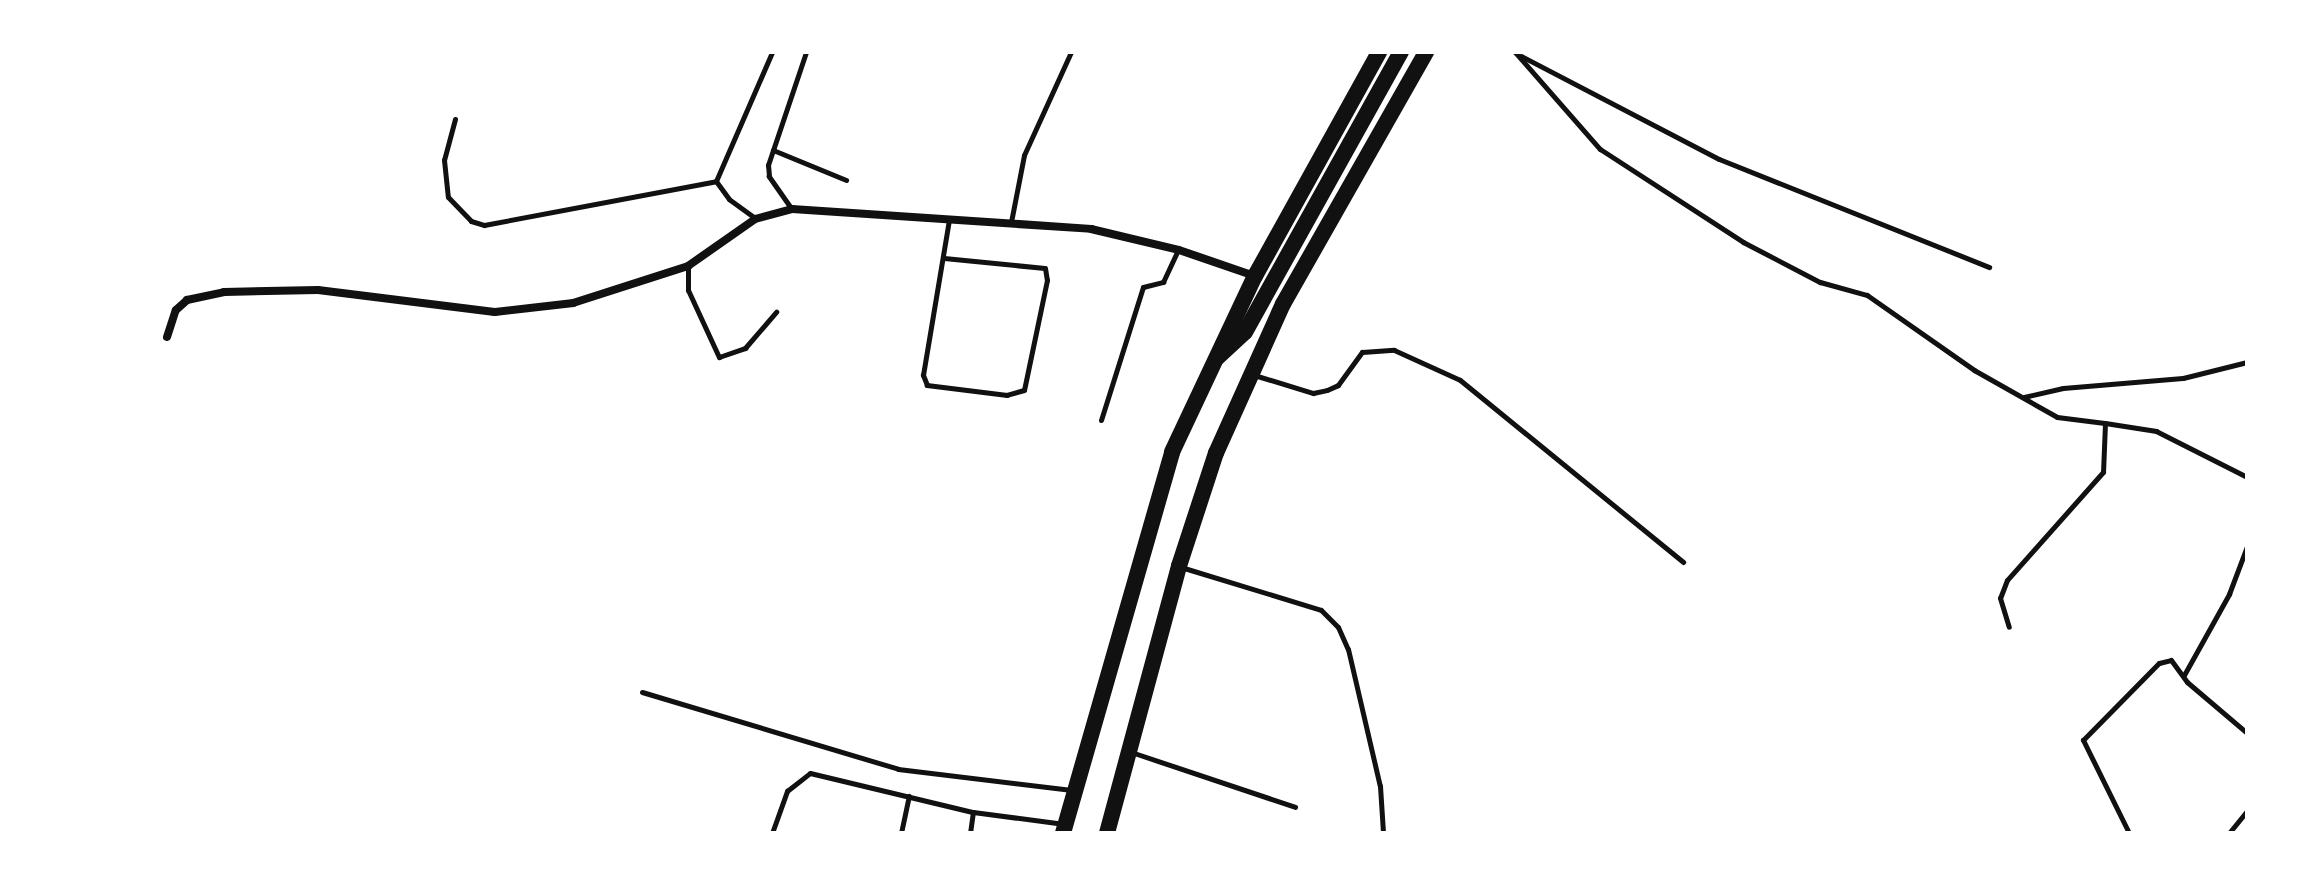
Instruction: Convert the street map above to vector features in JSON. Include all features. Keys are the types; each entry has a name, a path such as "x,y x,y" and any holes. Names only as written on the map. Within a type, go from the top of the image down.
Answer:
{"main road":[{"path":"1064,829 1159,490 1213,361 1255,276 1379,52"},
{"path":"1213,361 1245,332 1401,52"},
{"path":"1107,833 1126,750 1179,566 1250,374 1283,304 1426,52"}],"street":[{"path":"167,337 176,310 187,300 224,292 318,290 495,312 573,303 688,266 755,219 792,209 950,216 1091,229 1179,250 1255,276"}],"lane":[{"path":"716,181 772,52"},
{"path":"792,209 769,176 773,150 806,52"},
{"path":"1011,222 1024,155 1071,52"},
{"path":"1516,53 1719,159 1989,267"},
{"path":"1516,53 1600,149 1790,269 1867,295 2057,417 2156,431 2247,477"},
{"path":"455,119 444,160 448,197 471,221 484,225 716,181"},
{"path":"773,150 846,180"},
{"path":"716,181 729,199 755,219"},
{"path":"944,258 1045,268 1024,390 1007,395 927,385 923,375 950,216"},
{"path":"1101,420 1143,287 1163,282 1179,250"},
{"path":"688,266 688,290 719,357 745,348 776,312"},
{"path":"1250,374 1313,393 1338,385 1362,352 1394,350 1460,380 1683,562"},
{"path":"2023,398 2063,388 2183,378 2247,362"},
{"path":"2009,627 2000,598 2007,580 2103,472 2105,423"},
{"path":"2184,675 2229,594 2247,546"},
{"path":"1179,566 1321,610 1338,627 1348,649 1380,786 1383,833"},
{"path":"2129,833 2083,740 2159,663 2171,660 2247,733"},
{"path":"642,692 898,769 1073,790"},
{"path":"1126,750 1295,807"},
{"path":"772,833 787,791 810,773 973,812 1064,829"},
{"path":"901,833 909,796"},
{"path":"2229,833 2247,811"},
{"path":"970,833 973,812"}]}
